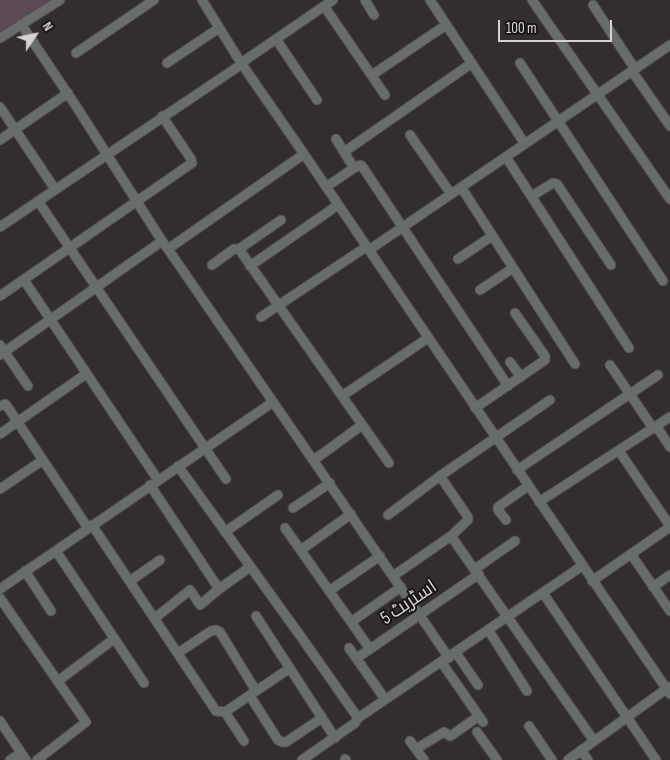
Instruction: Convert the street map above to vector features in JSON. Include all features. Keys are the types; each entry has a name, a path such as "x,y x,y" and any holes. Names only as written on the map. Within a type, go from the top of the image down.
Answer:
{"street":[{"path":"0,38 60,0"},
{"path":"76,53 154,0"},
{"path":"202,0 242,63 592,581 669,690 627,717 568,760"},
{"path":"2,222 38,201 333,0"},
{"path":"365,0 374,14"},
{"path":"430,0 526,144"},
{"path":"532,0 670,199"},
{"path":"593,5 670,126"},
{"path":"324,6 385,95"},
{"path":"21,24 68,93 162,241 449,658 481,719 450,736 444,732 416,749"},
{"path":"372,76 446,24"},
{"path":"167,63 219,28"},
{"path":"276,39 317,100"},
{"path":"261,317 404,227 670,45"},
{"path":"344,152 472,63"},
{"path":"520,63 663,282"},
{"path":"0,140 68,93"},
{"path":"0,107 55,189"},
{"path":"0,296 192,163 162,116"},
{"path":"410,135 451,194"},
{"path":"336,139 354,168"},
{"path":"168,249 304,154"},
{"path":"506,157 629,348"},
{"path":"326,187 354,168 362,166 508,386"},
{"path":"532,196 553,182 557,184 611,265"},
{"path":"461,188 575,364"},
{"path":"38,201 226,480"},
{"path":"250,266 338,205"},
{"path":"212,265 282,220"},
{"path":"458,259 492,236"},
{"path":"28,386 2,351 162,241"},
{"path":"239,249 389,463"},
{"path":"480,290 513,268"},
{"path":"24,280 86,374 219,589"},
{"path":"475,408 543,362 545,356 515,312"},
{"path":"342,396 428,338"},
{"path":"510,362 521,377"},
{"path":"610,365 653,428 659,430 670,447"},
{"path":"0,434 86,374"},
{"path":"518,470 658,375"},
{"path":"388,515 440,476 550,400"},
{"path":"0,589 274,402"},
{"path":"0,406 5,404 90,527 130,581 216,711 225,712 290,668"},
{"path":"539,502 670,417"},
{"path":"314,460 362,425"},
{"path":"592,581 670,527 619,451"},
{"path":"0,489 43,460"},
{"path":"178,466 358,718"},
{"path":"393,576 466,524 468,517 440,476"},
{"path":"293,508 330,483"},
{"path":"506,520 498,510 498,507 528,486"},
{"path":"225,532 278,495"},
{"path":"301,550 351,514"},
{"path":"285,528 370,649"},
{"path":"451,536 594,741"},
{"name":"اسٹریٹ 5","path":"357,658 420,616 515,541"},
{"path":"56,550 144,682"},
{"path":"631,554 670,612"},
{"path":"329,591 380,556"},
{"path":"130,581 160,560"},
{"path":"302,760 355,723 358,718 582,566"},
{"path":"155,618 190,590 200,605 250,567"},
{"path":"25,571 51,611"},
{"path":"653,587 670,575"},
{"path":"351,622 401,587"},
{"path":"543,593 656,760"},
{"path":"0,598 86,722 37,760"},
{"path":"256,616 335,738"},
{"path":"178,653 211,631 216,630 220,632 278,740 282,742 286,742 322,717"},
{"path":"488,631 527,691"},
{"path":"58,681 114,639"},
{"path":"349,648 385,700"},
{"path":"449,658 478,685"},
{"path":"225,712 244,741"},
{"path":"0,721 23,757 10,760"},
{"path":"529,726 552,760"},
{"path":"477,732 496,760"},
{"path":"410,741 424,760"},
{"path":"581,750 588,760"}],"shaded area":[{"path":"0,0 53,0 0,33"}]}
